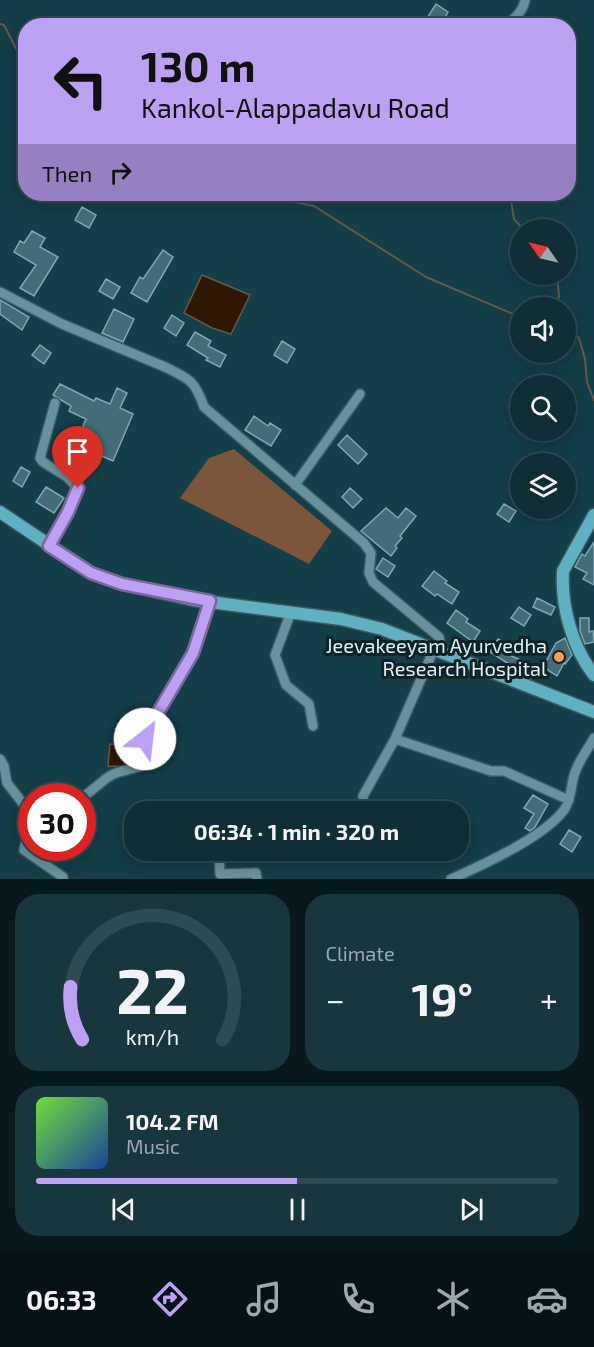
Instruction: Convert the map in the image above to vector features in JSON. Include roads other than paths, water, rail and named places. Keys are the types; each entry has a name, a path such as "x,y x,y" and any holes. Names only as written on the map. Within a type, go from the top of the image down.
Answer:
{"main road":[{"path":"0,512 91,573 122,584 210,601 341,619 382,629 594,712"},
{"path":"594,515 563,571 562,581 573,636 583,661 594,675"}],"street":[{"path":"515,18 525,0"},
{"path":"0,292 62,324 182,375 197,387 204,407 364,543 371,553 369,573 373,582 440,638 438,651 363,796 364,801"},
{"path":"295,485 360,394"},
{"path":"49,546 65,519 78,488 67,477 42,462 40,458 55,403"},
{"path":"96,789 106,778 119,771 143,765 146,733 193,653 210,601"},
{"path":"291,612 275,655 286,685 309,704 313,726"},
{"path":"395,738 491,771 504,771 569,800"},
{"path":"451,879 511,850 549,825 564,810 569,800 576,770 594,738"},
{"path":"0,759 4,766 7,783 18,798"},
{"path":"40,861 63,879"},
{"path":"219,861 220,874 256,873 257,879"}],"waterway":[{"path":"0,24 4,25 18,52"},
{"path":"289,201 314,206 426,277 510,313"},
{"path":"511,201 514,219"},
{"path":"558,285 559,297"},
{"path":"576,336 579,338 585,359 587,382 594,400"}],"place":[{"name":"Jeevakeeyam Ayurvedha Research Hospital","path":"559,657"}]}
